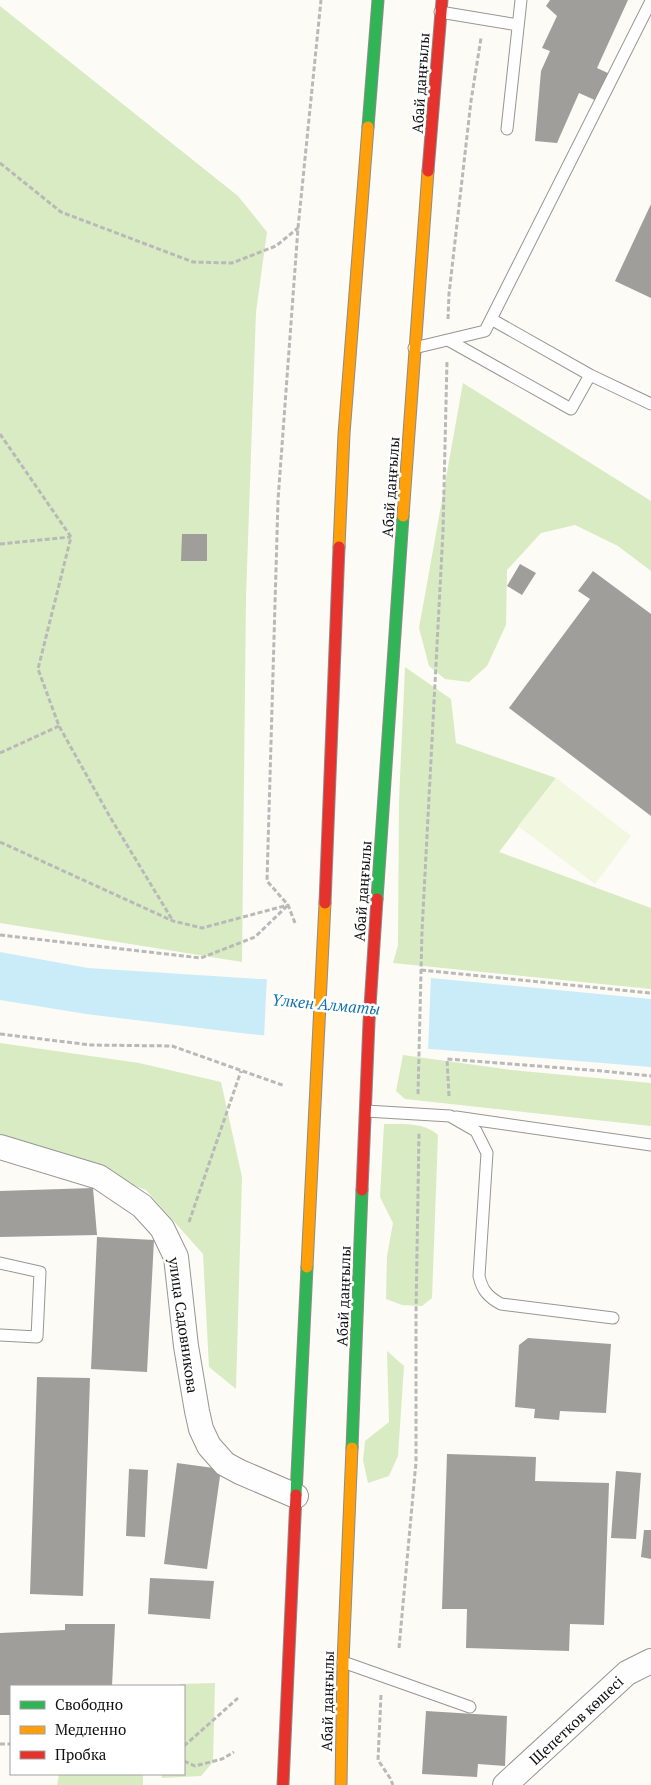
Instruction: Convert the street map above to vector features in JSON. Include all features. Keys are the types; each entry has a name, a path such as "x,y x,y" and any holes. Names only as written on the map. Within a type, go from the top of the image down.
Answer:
{"main road":[{"path":"283,1785 324,926 344,434 378,0"},
{"name":"Абай даңғылы","path":"341,1785 343,1662 367,1068 414,348 442,0"}],"street":[{"name":"улица Садовникова","path":"0,1147 99,1177 142,1206 162,1228 176,1257 186,1346 197,1411 201,1429 209,1446 225,1464 296,1496"},
{"name":"Щепетков көшесі","path":"505,1785 627,1673 651,1661"}],"lane":[{"path":"506,129 521,0"},
{"path":"414,348 485,331 651,1"},
{"path":"440,12 518,25"},
{"path":"491,320 590,375 651,404"},
{"path":"448,340 571,409 590,375"},
{"path":"366,1111 450,1116 651,1145"},
{"path":"450,1116 476,1131 487,1153 479,1276 482,1287 490,1298 500,1304 613,1318"},
{"path":"0,1263 40,1272 37,1337 0,1335"},
{"path":"343,1662 470,1707"}],"path":[{"path":"296,926 288,905 267,881 278,500 298,228 322,0"},
{"path":"398,1648 416,1462 417,1070 422,930 443,531 451,274 471,100 484,19"},
{"path":"0,163 61,212 194,262 232,263 276,246 298,228"},
{"path":"0,434 71,537 38,669 59,726 110,817 173,921"},
{"path":"0,544 71,537"},
{"path":"0,753 59,726"},
{"path":"0,842 173,921 202,928 288,905"},
{"path":"0,935 201,958 255,937 288,905"},
{"path":"421,970 651,994"},
{"path":"0,1034 91,1045 172,1046 285,1086"},
{"path":"450,1116 447,1059 651,1076"},
{"path":"176,1257 241,1071"},
{"path":"381,1694 378,1760 393,1785"},
{"path":"185,1745 238,1698"},
{"path":"185,1761 195,1766 222,1759 234,1752"}],"green space":[{"path":"0,6 238,196 267,232 256,312 246,597 242,962 0,923"},
{"path":"463,383 651,501 651,571 618,546 575,525 541,533 507,570 506,625 487,666 469,682 445,679 429,666 419,628"},
{"path":"405,667 451,699 456,743 556,778 499,852 651,908 651,989 393,963 398,945 399,801"},
{"path":"556,778 631,836 595,884 518,826"},
{"path":"0,1043 139,1063 221,1082 242,1177 236,1389 209,1367 203,1254 146,1190 0,1134"},
{"path":"403,1055 511,1070 651,1083 651,1126 405,1099 396,1091"},
{"path":"384,1124 420,1126 438,1135 432,1298 422,1306 402,1305 386,1299 387,1256 393,1223 380,1197"},
{"path":"387,1351 404,1366 398,1456 389,1476 368,1483 363,1460 365,1441 389,1422"},
{"path":"215,1683 213,1762 201,1776 162,1778 161,1775 185,1775 185,1685 180,1684"},
{"path":"59,1775 143,1775 143,1785 57,1785"}],"water":[{"name":"Үлкен Алматы","path":"0,952 88,968 258,979 431,978 651,999 651,1067 249,1034 86,1014 0,1000"}],"pier":[{"path":"431,975 428,1051 264,1038 267,976"}],"building":[{"path":"550,0 628,0 597,68 610,74 597,101 579,93 557,143 535,141 541,71 550,51 542,48 557,16 546,6"},
{"path":"651,204 651,298 615,281"},
{"path":"182,534 207,534 207,561 181,561"},
{"path":"520,564 536,573 522,595 507,586"},
{"path":"593,571 651,614 651,816 509,708 590,599 578,591"},
{"path":"93,1188 97,1235 0,1237 0,1191"},
{"path":"97,1237 154,1240 147,1372 91,1369"},
{"path":"528,1338 611,1344 606,1413 560,1411 559,1420 534,1418 535,1409 515,1407 519,1345"},
{"path":"37,1377 90,1378 83,1596 30,1594"},
{"path":"447,1454 536,1457 535,1481 609,1483 604,1625 570,1624 569,1651 466,1648 467,1609 442,1609"},
{"path":"177,1463 221,1469 207,1569 164,1564"},
{"path":"129,1469 148,1470 145,1537 126,1536"},
{"path":"616,1471 641,1473 636,1539 611,1538"},
{"path":"644,1530 651,1530 651,1559 641,1557"},
{"path":"150,1578 214,1581 210,1619 148,1614"},
{"path":"65,1624 115,1624 112,1685 10,1685 10,1715 0,1715 0,1633 65,1630"},
{"path":"426,1711 507,1716 505,1766 478,1764 477,1777 422,1774"}],"traffic: fast":[{"path":"368,127 378,0"},
{"path":"377,899 403,516"},
{"path":"352,1448 362,1190"},
{"path":"296,1495 307,1267"}],"traffic: slow":[{"path":"339,547 344,434 368,127"},
{"path":"403,516 428,171"},
{"path":"307,1267 325,903"},
{"path":"341,1785 343,1662 352,1448"}],"traffic: jam":[{"path":"428,171 442,0"},
{"path":"325,903 339,547"},
{"path":"362,1190 369,1022 377,899"},
{"path":"283,1785 296,1495"}]}
